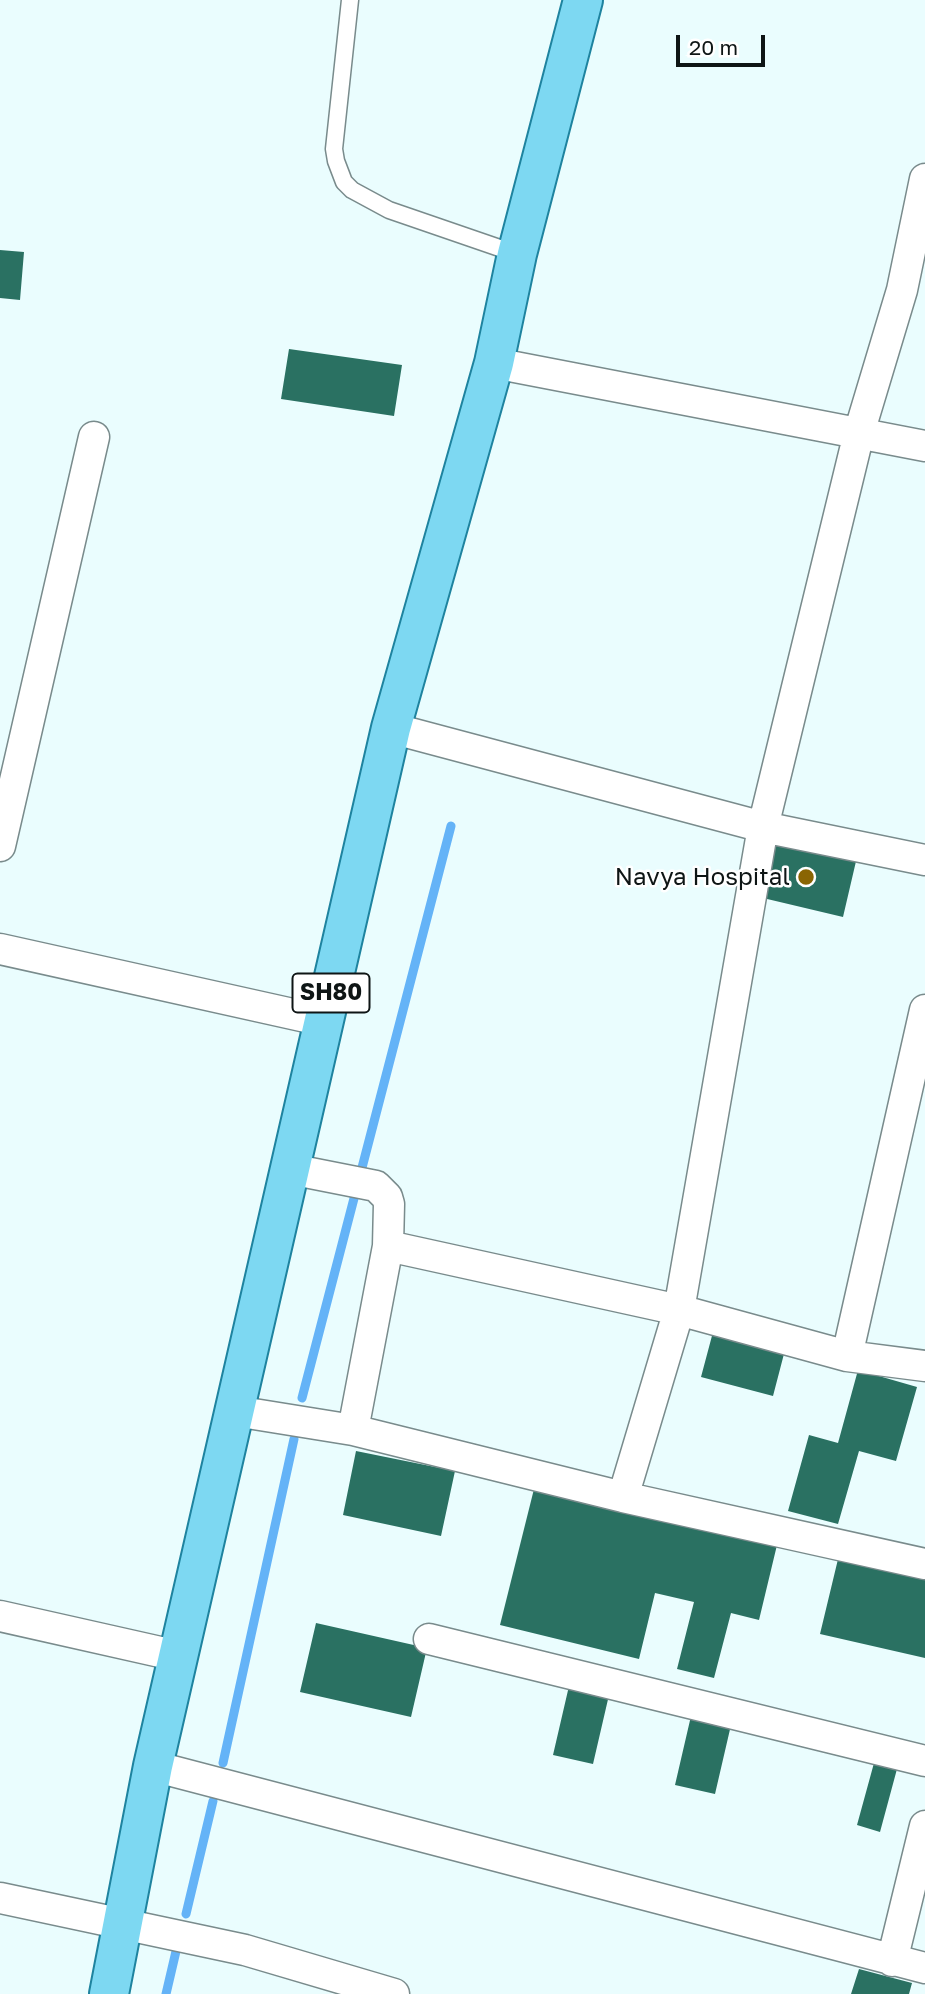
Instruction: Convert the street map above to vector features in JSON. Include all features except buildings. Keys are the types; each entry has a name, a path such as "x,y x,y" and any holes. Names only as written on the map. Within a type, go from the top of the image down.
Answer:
{"main road":[{"name":"SH80","path":"109,1994 153,1766 234,1411 304,1171 324,1021 391,728 494,363 517,254 583,0"}],"street":[{"path":"624,1497 679,1310 763,827 859,433 902,290 925,179"},
{"path":"494,363 925,446"},
{"path":"0,846 94,437"},
{"path":"391,728 763,827 925,860"},
{"path":"0,949 324,1021"},
{"path":"848,1356 925,1010"},
{"path":"304,1171 370,1184 387,1197 388,1246 353,1430"},
{"path":"388,1246 679,1310 848,1356 925,1366"},
{"path":"234,1411 353,1430 624,1497 925,1563"},
{"path":"0,1616 178,1656"},
{"path":"429,1639 925,1761"},
{"path":"153,1766 925,1968"},
{"path":"892,1961 925,1826"},
{"path":"0,1898 245,1950 394,1994"}],"lane":[{"path":"350,0 334,149 335,162 344,182 352,190 389,210 517,254"}],"waterway":[{"path":"302,1398 451,826"},
{"path":"223,1763 294,1439"},
{"path":"186,1914 213,1801"},
{"path":"166,1994 177,1947"}],"place":[{"name":"Navya Hospital","path":"806,877"}]}
